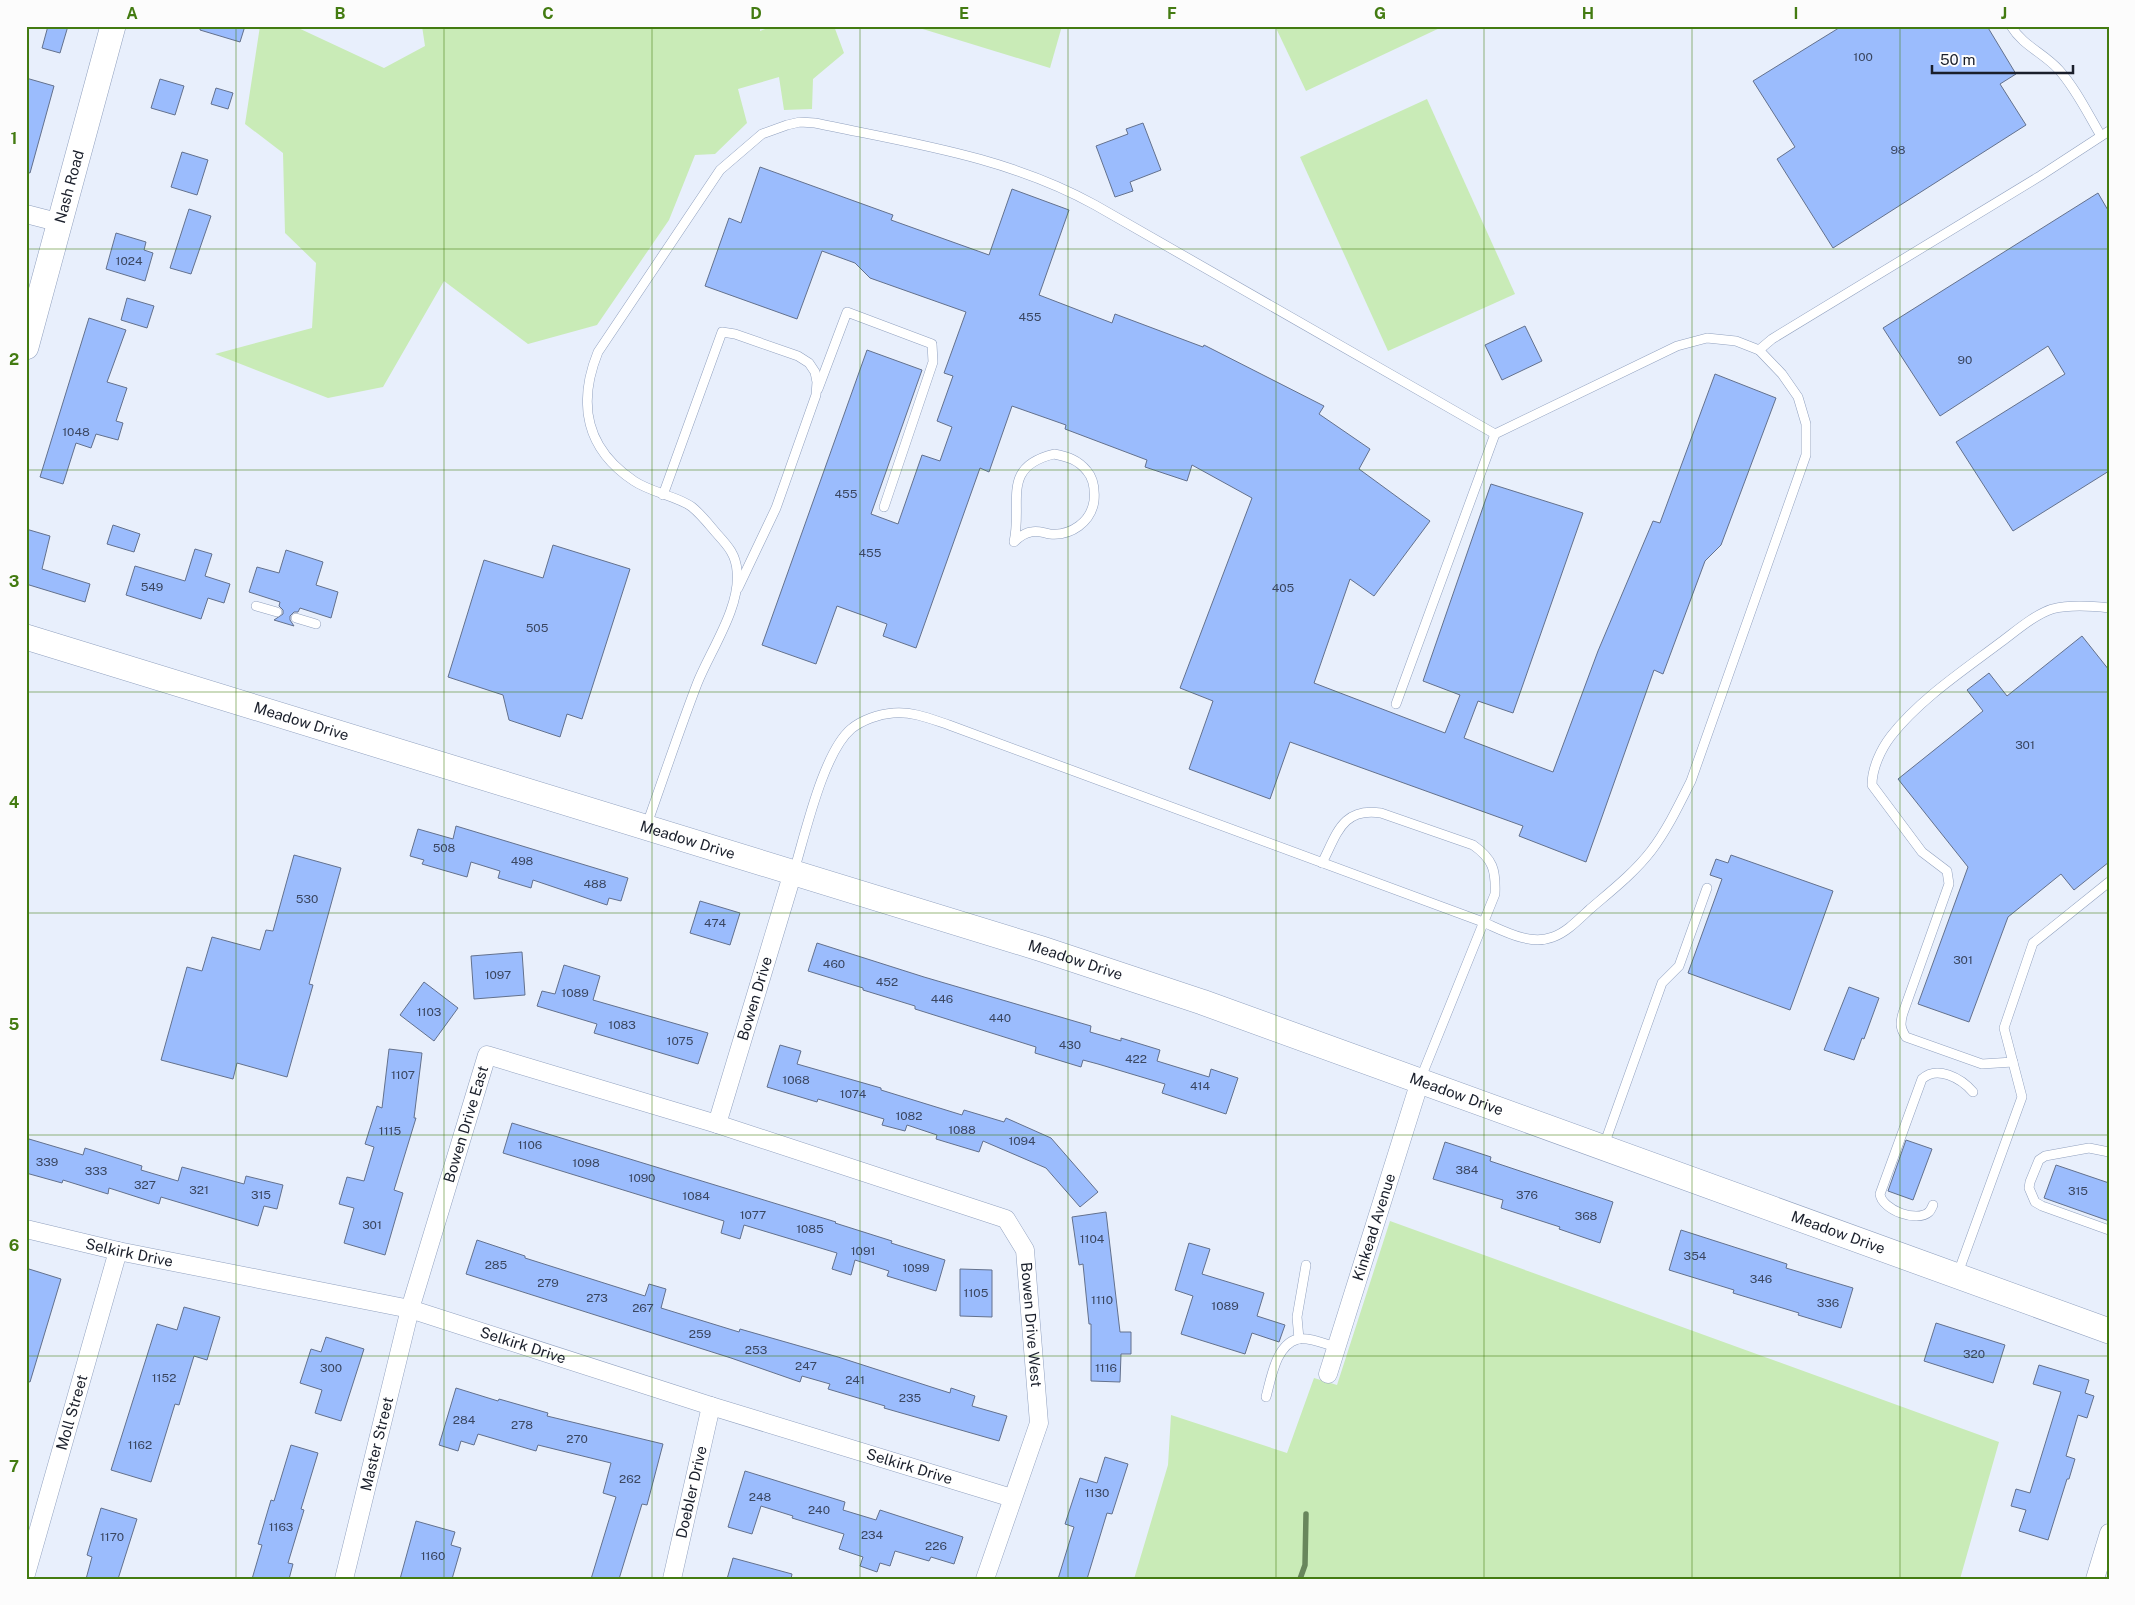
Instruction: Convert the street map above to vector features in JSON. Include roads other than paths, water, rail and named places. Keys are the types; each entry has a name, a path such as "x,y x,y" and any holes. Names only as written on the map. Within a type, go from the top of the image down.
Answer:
{"street":[{"name":"Nash Road","path":"26,347 113,26"},
{"path":"26,214 61,223"},
{"name":"Meadow Drive","path":"26,636 1042,949 1202,1002 2109,1331"},
{"name":"Bowen Drive","path":"717,1124 793,872"},
{"name":"Bowen Drive East","path":"410,1309 486,1055 717,1124"},
{"name":"Kinkead Avenue","path":"1328,1374 1420,1081"},
{"name":"Bowen Drive West","path":"717,1124 1006,1219 1025,1250 1039,1423 985,1579"},
{"name":"Selkirk Drive","path":"26,1229 118,1251 410,1309 711,1406 1012,1498"},
{"name":"Moll Street","path":"26,1574 118,1251"},
{"name":"Master Street","path":"344,1579 410,1309"},
{"name":"Doebler Drive","path":"672,1579 711,1406"},
{"path":"2095,1579 2109,1534"}],"lane":[{"path":"1759,350 1772,339 2040,176 2105,134 2060,72 2042,54 2018,38 2011,26"},
{"path":"735,596 736,560 731,549 692,507 634,481 611,462 598,446 591,428 587,409 587,390 591,370 598,352 720,170 762,134 800,122 816,122 974,156 1074,194 1495,434"},
{"path":"646,827 698,681 715,649 735,596 776,508 847,312 932,344 932,362 884,507"},
{"path":"663,495 722,332 734,334 798,356 808,363 815,372 816,396"},
{"path":"793,872 824,774 836,747 851,729 870,718 894,712 920,715 949,725 1484,922 1516,936 1533,939 1553,938 1567,929 1630,874 1651,851 1691,781 1806,455 1806,424 1798,398 1782,374 1759,350 1736,342 1707,338 1677,346 1495,434 1396,704"},
{"path":"1054,454 1069,456 1081,464 1091,476 1095,491 1093,508 1084,522 1073,530 1060,534 1048,534 1040,531 1030,532 1014,542 1018,526 1015,492 1018,480 1025,468 1039,458 1054,454"},
{"path":"256,606 277,612"},
{"path":"2013,1062 1982,1064 1906,1036 1901,1030 1902,1012 1949,884 1947,871 1922,852 1872,785 1872,778 1880,756 1891,736 1930,696 2014,633 2052,609 2090,606 2109,608"},
{"path":"296,618 316,624"},
{"path":"1322,863 1345,821 1355,813 1368,811 1381,813 1473,845 1485,853 1496,875 1495,894 1420,1081"},
{"path":"1957,1276 2022,1097 2004,1028 2033,943 2109,882"},
{"path":"1603,1148 1662,984 1679,966 1707,888"},
{"path":"1933,1205 1928,1212 1922,1214 1904,1213 1888,1206 1881,1200 1880,1194 1922,1080 1928,1074 1938,1072 1962,1082 1973,1092"},
{"path":"2109,1152 2088,1148 2045,1156 2035,1166 2029,1188 2035,1202 2042,1206 2109,1230"},
{"path":"1299,1339 1297,1317 1306,1265"},
{"path":"1266,1397 1277,1361 1287,1343 1299,1339 1336,1347"}],"waterway":[{"path":"1300,1579 1305,1565 1306,1514"}]}
